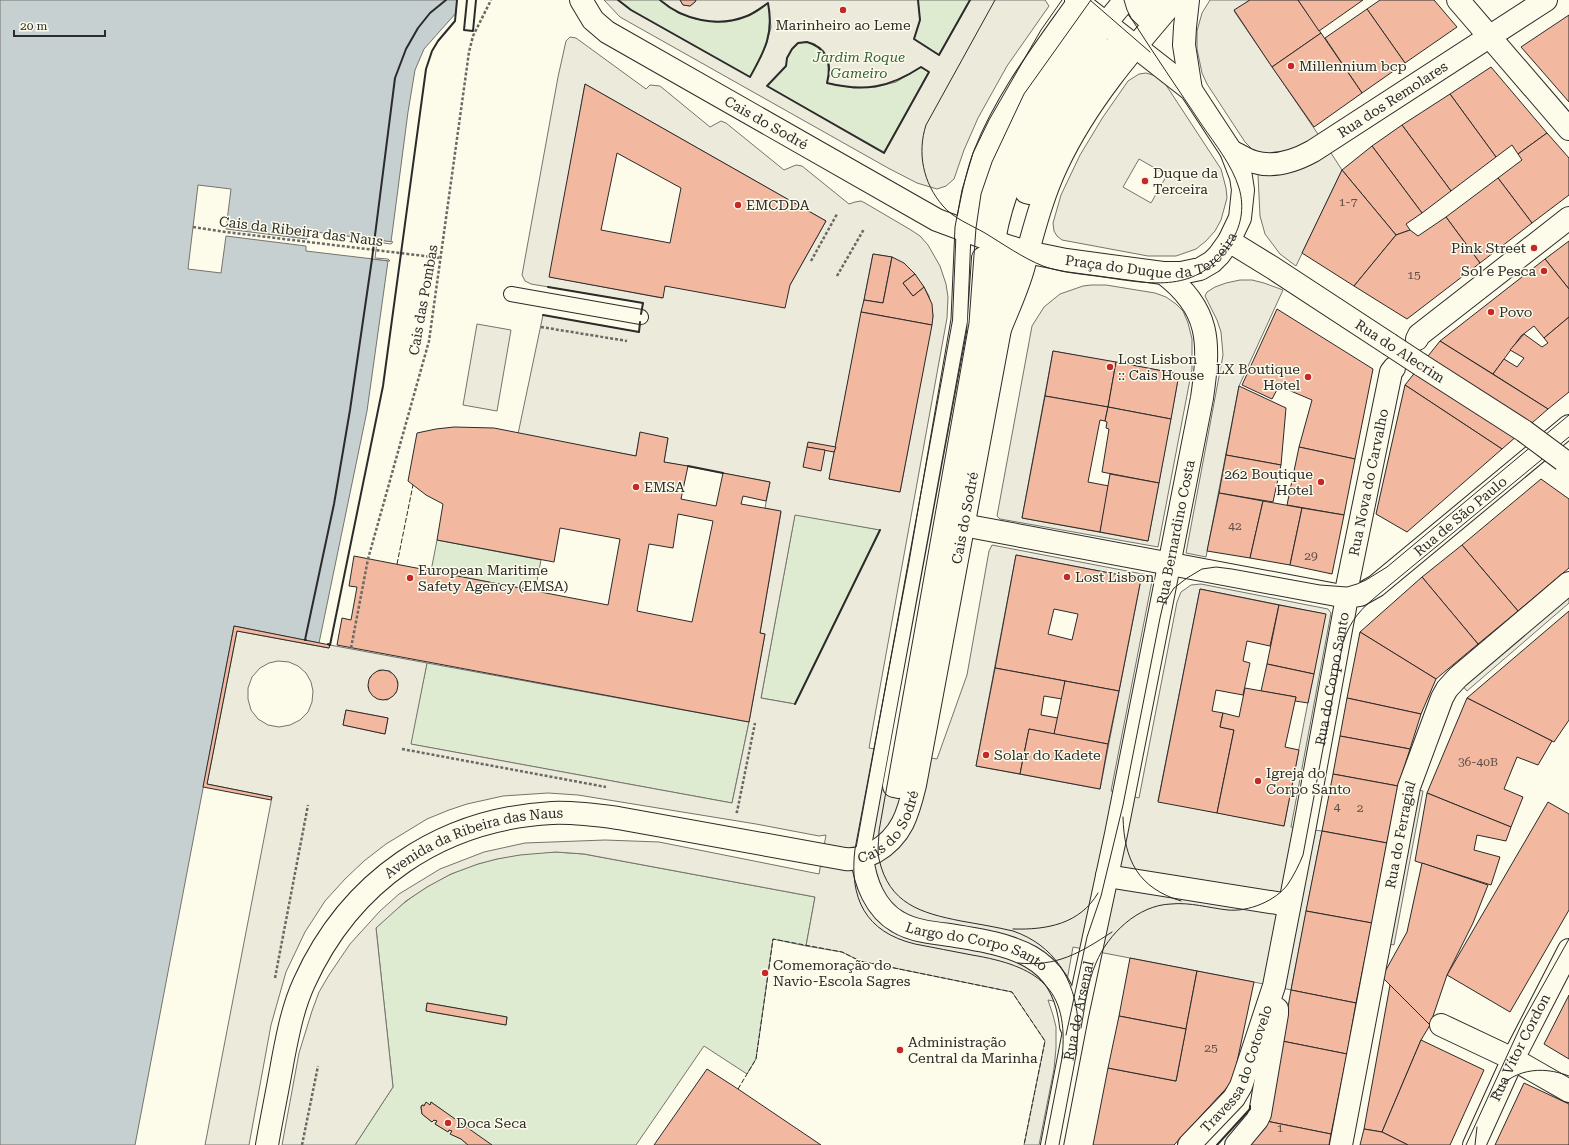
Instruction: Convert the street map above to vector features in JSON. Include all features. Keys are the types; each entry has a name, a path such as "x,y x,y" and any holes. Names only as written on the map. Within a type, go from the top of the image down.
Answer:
{"street":[{"name":"Cais do Sodré","path":"580,0 593,20 607,32 937,220 964,230"},
{"name":"Praça do Duque da Terceira","path":"964,230 1027,252 1066,260 1163,273 1182,274 1200,269 1216,259 1229,241 1240,218 1244,190 1241,177 1231,151 1191,90 1136,46 1096,24 1076,0"},
{"path":"1096,24 1080,20 1042,73 1024,103 1000,149 991,173 984,198 981,218 987,218 996,178 1003,156 1016,128 1046,77 1096,24 1124,0"},
{"path":"1147,0 1139,10 1145,16 1158,0"},
{"path":"1000,329 1014,294 1045,195 1058,162 1086,113 1136,46 1175,0"},
{"path":"1188,0 1184,45 1191,90"},
{"path":"1458,0 1569,129"},
{"name":"Rua dos Remolares","path":"1231,151 1253,162 1271,164 1289,162 1300,158 1546,0"},
{"path":"1000,329 994,307 991,283 994,241 1012,178 1027,141 1074,65 1096,24"},
{"path":"1109,50 1112,52 1070,111 1047,153 1030,193 1026,192 1032,168 1052,125 1085,74 1104,54 1109,50"},
{"path":"1417,339 1419,335 1569,218"},
{"name":"Rua do Alecrim","path":"1229,241 1524,431 1566,462"},
{"path":"983,258 988,258 984,337 899,787 894,786 978,333 983,258"},
{"name":"Rua Bernardino Costa","path":"1107,876 1170,564 1207,367 1206,337 1203,323 1191,301 1179,285 1163,273"},
{"name":"Cais do Sodré","path":"862,858 878,850 894,838 908,813 930,709 1000,329"},
{"name":"Rua Nova do Carvalho","path":"1347,597 1347,586 1391,372 1394,368"},
{"name":"Rua de São Paulo","path":"1347,597 1360,595 1376,586 1569,426"},
{"path":"963,525 1347,597"},
{"name":"Rua do Ferragial","path":"1341,1145 1409,787 1439,704 1447,689 1454,681 1569,583"},
{"name":"Rua do Corpo Santo","path":"1289,905 1347,597"},
{"name":"Avenida da Ribeira das Naus","path":"267,1145 288,1032 295,1006 303,984 320,953 339,922 367,891 390,871 417,853 447,836 471,828 523,815 576,813 618,818 837,858 854,860 862,858"},
{"name":"Largo do Corpo Santo","path":"862,858 865,874 872,894 888,915 897,922 926,931 1006,946 1032,957 1048,968 1060,985 1067,1002 1071,1025 1071,1047"},
{"path":"1107,876 1289,905 1274,986 1278,1014 1260,1114 1257,1120 1236,1145"},
{"name":"Rua do Arsenal","path":"1052,1145 1107,876"},
{"name":"Rua Vítor Cordon","path":"1474,1145 1513,1059 1569,950"},
{"name":"Travessa do Cotovelo","path":"1189,1145 1234,1098 1241,1086 1274,986"},
{"path":"1441,1025 1513,1059 1569,1091"}],"lane":[{"name":"Praça do Duque da Terceira","path":"960,321 964,230 967,205 979,161 996,120 1037,54 1076,0"},
{"path":"511,294 641,317"},
{"name":"Cais do Sodré","path":"862,858 960,321"}],"path":[{"name":"Cais das Pombas","path":"351,648 368,559 429,340 469,52 473,36 491,0"},
{"path":"811,261 837,214"},
{"name":"Cais da Ribeira das Naus","path":"193,227 441,258"},
{"path":"837,276 864,229"},
{"path":"541,327 627,341"},
{"path":"730,810 737,812 755,723"},
{"path":"402,749 612,788"},
{"path":"274,984 308,805"},
{"path":"302,1145 318,1066"}],"green space":[{"name":"Jardim Roque Gameiro","path":"618,0 970,0 884,153 631,10"},
{"path":"795,514 880,530 795,704 761,698"},
{"path":"437,540 541,560 535,591 431,571"},
{"path":"427,663 749,722 732,803 410,744"},
{"path":"556,852 584,854 815,897 806,946 773,939 756,1059 747,1074 704,1046 636,1145 490,1145 431,1102 430,1105 422,1105 422,1114 432,1122 434,1120 437,1121 435,1124 448,1131 452,1131 451,1134 461,1139 468,1145 355,1145 393,1087 376,928 411,898 447,876 488,861 509,856","holes":["427,1003 507,1017 506,1025 426,1011"]}],"shaded area":[{"path":"0,0 457,0 456,13 424,49 415,70 391,242 375,240 373,259 388,261 367,411 319,643 234,626 135,1145 0,1145"},
{"path":"604,0 618,0 631,10 750,77 761,57 771,27 768,3 747,16 731,21 715,22 695,19 678,13 660,0 680,0 683,5 690,6 696,0 918,0 920,20 914,39 939,55 970,0 1045,0 1049,6 1007,66 978,118 964,150 954,179 946,186 937,189 917,183 888,168 620,17","holes":["807,42 815,44 825,53 829,62 830,73 827,83 854,88 876,87 896,82 921,67 929,72 884,152 767,86 786,66 787,58 792,49 798,43"]},
{"path":"1210,0 1250,0 1234,11 1320,137 1308,144 1273,155 1254,151 1245,142 1207,84 1202,73 1197,49 1197,31 1202,13"},
{"path":"570,37 576,38 646,89 650,85 660,86 710,127 721,121 726,123 784,170 796,165 802,166 849,204 861,201 911,230 920,236 928,245 940,266 946,284 948,297 947,318 869,748 937,759 967,675 989,551 992,545 1153,576 1111,791 1139,798 1177,602 1181,592 1191,585 1201,584 1328,609 1331,613 1291,827 1322,831 1291,990 1073,947 1063,1003 1048,1000 1056,1027 1056,1048 1054,1069 1039,1145 1024,1145 1045,1041 1012,992 860,961 842,952 806,946 815,897 584,854 556,852 520,855 497,859 451,874 427,887 406,901 376,928 393,1087 355,1145 282,1145 299,1053 319,992 350,944 380,911 399,894 440,869 484,852 525,843 605,840 659,842 819,874 826,835 819,836 756,824 578,795 548,793 503,796 467,804 427,819 386,844 364,861 345,879 325,901 305,932 286,972 271,1025 249,1145 205,1145 272,797 207,784 237,631 329,648 330,645 427,663 411,744 732,803 765,634 760,633 781,512 765,508 770,482 664,462 668,438 640,433 636,456 518,434 543,315 639,332 643,303 531,284 525,281 522,275 558,77 566,41","holes":["585,84 826,221 790,285 665,286 662,298 550,277","873,254 892,257 909,268 929,296 933,316 900,492 829,479","795,515 880,530 795,704 761,698","1016,555 1141,579 1100,789 976,766","1200,589 1325,614 1284,826 1158,801","278,661 289,662 298,666 306,673 311,682 313,691 312,702 308,712 300,720 290,725 279,727 268,725 258,719 251,710 248,699 248,688 252,677 260,668 269,663","379,670 390,671 398,682 396,693 387,700 376,698 368,688 370,677","346,710 388,718 385,734 343,725"]},
{"path":"1146,73 1156,76 1164,82 1221,169 1226,188 1227,198 1221,220 1215,231 1196,249 1176,256 1148,256 1062,240 1054,231 1053,223 1061,195 1080,155 1103,117 1128,81 1139,74","holes":["1139,159 1167,175 1151,203 1123,187"]},
{"path":"1329,150 1342,170 1296,266 1280,254 1265,234 1260,216 1258,175 1261,172"},
{"path":"1240,280 1252,280 1283,290 1239,386 1206,557 1186,553 1223,355 1221,332 1217,320 1205,296 1207,292 1215,287"},
{"path":"1106,285 1155,293 1166,297 1176,304 1183,311 1188,323 1192,339 1192,369 1158,547 1000,519 997,516 1032,326 1044,307 1060,294 1083,286","holes":["1053,351 1179,374 1148,541 1022,518"]},
{"path":"477,324 511,330 497,411 463,405"},
{"path":"1569,592 1569,603 1467,691 1461,684"},
{"path":"1414,789 1423,791 1394,945 1385,943"}],"pier":[{"path":"198,185 231,189 226,229 307,239 308,231 393,242 391,244 377,242 375,258 388,259 390,261 306,251 306,246 226,236 221,273 188,269"}],"building":[{"path":"680,0 696,0 690,6 683,5"},
{"path":"1250,0 1298,0 1321,33 1272,67 1234,10"},
{"path":"1298,0 1363,0 1319,31"},
{"path":"1380,0 1434,0 1457,27 1405,63 1367,9"},
{"path":"1367,9 1405,63 1362,93 1325,38"},
{"path":"1569,15 1569,102 1521,47"},
{"path":"1321,33 1362,93 1314,127 1272,67"},
{"path":"1491,67 1547,133 1518,154 1512,145 1496,157 1450,94"},
{"name":"EMCDDA","path":"585,84 826,221 790,285 785,308 665,286 663,298 549,277","holes":["617,153 681,188 670,243 601,230"]},
{"path":"1450,94 1496,157 1451,191 1402,125"},
{"path":"1402,125 1451,191 1422,213 1372,146"},
{"path":"1547,133 1569,158 1569,195 1532,223 1498,178 1522,160 1518,154"},
{"path":"1372,146 1422,213 1406,224 1410,230 1396,235 1342,170"},
{"path":"1342,170 1396,235 1354,286 1302,253"},
{"path":"1498,178 1532,223 1480,263 1446,217"},
{"path":"1446,217 1480,263 1407,319 1354,286 1396,235 1410,230 1418,236"},
{"path":"1569,241 1569,289 1545,259"},
{"path":"873,254 892,257 883,303 864,300"},
{"path":"892,257 904,263 915,274 903,283 913,296 924,287 932,304 932,325 861,312 864,300 883,303"},
{"path":"1545,259 1569,289 1569,317 1544,338 1534,326 1521,336 1493,374 1440,341"},
{"path":"915,274 924,287 913,296 903,283"},
{"name":"LX Boutique Hotel","path":"1277,309 1373,369 1355,459 1299,447 1312,400 1279,386 1272,399 1242,385"},
{"path":"861,312 932,325 900,492 829,479"},
{"path":"1569,317 1569,392 1548,409 1493,374 1504,359 1517,367 1524,358 1510,350 1524,334 1542,347 1548,343 1544,338"},
{"path":"1440,341 1548,409 1502,449 1405,385"},
{"path":"1053,351 1116,362 1108,407 1045,396"},
{"path":"1116,362 1179,374 1171,419 1108,407"},
{"path":"1405,385 1502,449 1407,532 1376,514"},
{"path":"1239,386 1286,408 1281,465 1226,455"},
{"path":"1045,396 1108,407 1105,421 1100,420 1088,482 1109,486 1100,532 1022,518"},
{"path":"1108,407 1171,419 1159,483 1102,472 1109,429 1106,428 1107,422 1105,421"},
{"name":"European Maritime Safety Agency (EMSA)","path":"454,427 494,428 636,456 640,432 668,438 664,462 688,466 681,499 716,506 723,473 770,482 766,501 743,496 741,504 781,511 760,633 765,634 749,722 337,645 342,618 351,620 357,587 349,586 354,556 608,605 620,539 560,528 554,562 437,540 443,504 426,495 408,481 417,433","holes":["678,514 713,521 692,622 637,611 649,544 673,548"]},
{"path":"808,442 836,447 834,452 807,447"},
{"path":"807,447 825,450 821,471 803,467"},
{"name":"262 Boutique Hotel","path":"1299,447 1355,459 1344,515 1287,505"},
{"path":"1226,455 1281,465 1273,502 1219,493"},
{"path":"1110,474 1159,483 1148,541 1100,532"},
{"path":"1541,479 1569,499 1569,568 1518,611 1462,545"},
{"path":"1219,493 1263,501 1250,558 1207,551"},
{"path":"1263,501 1302,508 1290,565 1250,558"},
{"path":"1302,508 1344,515 1332,574 1290,565"},
{"path":"1462,545 1518,611 1478,644 1422,577"},
{"path":"1016,555 1141,579 1119,691 995,668","holes":["1054,609 1078,614 1072,640 1048,634"]},
{"path":"1422,577 1478,644 1436,679 1360,632"},
{"path":"1200,589 1279,605 1270,646 1247,641 1243,661 1250,663 1243,695 1216,690 1212,711 1223,713 1220,727 1234,730 1217,813 1158,802"},
{"path":"1279,605 1326,614 1314,674 1267,664"},
{"path":"1569,611 1569,720 1554,742 1467,698"},
{"path":"234,626 330,645 329,648 237,631 207,784 272,797 271,800 203,787"},
{"path":"1360,632 1436,679 1421,714 1347,698"},
{"path":"1267,664 1314,674 1308,703 1295,701 1296,697 1261,691"},
{"path":"995,668 1065,681 1062,699 1044,696 1041,715 1058,718 1054,734 1029,729 1020,774 976,766"},
{"path":"383,670 393,675 398,685 393,695 383,700 373,695 368,685 373,675"},
{"path":"1065,681 1119,691 1108,744 1054,734"},
{"name":"Igreja do Corpo Santo","path":"1245,688 1296,697 1285,747 1299,750 1284,826 1217,813 1234,730 1220,727 1223,713 1239,717"},
{"path":"1347,698 1421,714 1410,749 1340,736"},
{"path":"1467,698 1552,741 1538,765 1517,757 1504,789 1523,797 1511,827 1427,793"},
{"path":"346,710 388,718 385,734 343,725"},
{"path":"1029,729 1108,744 1100,789 1020,774"},
{"path":"1340,736 1410,749 1398,786 1333,774"},
{"path":"1333,774 1398,786 1387,843 1322,831"},
{"path":"1427,793 1511,827 1506,841 1477,835 1474,850 1500,857 1491,885 1415,861"},
{"path":"1548,802 1569,814 1569,910 1510,1012 1447,975"},
{"path":"1322,831 1387,843 1372,923 1306,911"},
{"path":"1422,863 1488,885 1473,923 1447,975 1430,1025 1382,977 1407,932"},
{"path":"1306,911 1372,923 1356,1003 1291,990"},
{"path":"1130,958 1197,971 1186,1029 1119,1016"},
{"path":"1197,971 1254,982 1233,1081 1174,1145 1093,1145 1108,1068 1176,1081"},
{"path":"1390,985 1430,1025 1421,1040 1382,1132 1364,1129"},
{"path":"1291,990 1356,1003 1347,1054 1282,1041"},
{"path":"1569,995 1569,1059 1544,1044"},
{"path":"427,1003 507,1017 506,1025 426,1011"},
{"path":"1119,1016 1186,1029 1176,1081 1108,1068"},
{"path":"1421,1040 1484,1070 1450,1145 1408,1145 1382,1132"},
{"path":"1282,1041 1347,1054 1331,1134 1266,1121"},
{"path":"707,1069 738,1089 821,1145 654,1145"},
{"path":"1524,1083 1569,1104 1569,1145 1495,1145"},
{"name":"Doca Seca","path":"426,1102 430,1105 431,1102 492,1145 468,1145 461,1139 450,1134 452,1131 449,1130 448,1132 435,1124 437,1121 434,1120 432,1122 422,1114 421,1107 422,1105 424,1106"},
{"path":"1266,1121 1331,1134 1329,1145 1249,1145"},
{"path":"1364,1129 1382,1132 1408,1145 1360,1145"}],"tram line":[{"path":"995,0 926,125 923,136 922,157 926,178 936,197 943,206 957,218 1043,266 1065,272 1139,282 1156,283 1188,279 1203,272 1216,261 1229,245 1241,218 1241,195 1236,179 1228,163 1131,18 1124,0"},
{"path":"1062,0 1041,30 989,120 973,153 962,190 955,227 951,319 909,562 855,849 854,867 858,897 864,910 872,922 884,931 915,944 995,960 1015,966 1031,974 1044,984 1054,997 1060,1014 1063,1034 1062,1058"},
{"path":"1090,0 1150,52"},
{"path":"1076,1055 1078,1034 1076,1006 1067,978 1051,955 1040,945 1013,931 946,918 920,910 909,904 890,887 879,859 878,849 879,831 969,323 976,228 981,194 992,162 1024,94 1091,0"},
{"path":"1066,1035 1087,937 1101,896 1123,805 1163,605 1174,588 1202,569 1216,567 1320,585 1347,587 1357,584 1387,567 1569,415"},
{"path":"1081,1028 1088,987 1101,952 1116,932 1136,915 1159,906 1171,904 1192,904 1228,910 1244,909 1269,900 1276,896 1288,884 1303,855 1343,642 1349,627 1357,615 1373,599 1569,437"},
{"path":"1123,817 1126,846 1130,859 1136,870 1144,880 1154,888 1181,901"},
{"path":"1013,929 1038,928 1062,923 1082,912 1098,893"},
{"path":"1018,963 1045,963 1068,957 1112,932"},
{"path":"1466,1145 1523,1021 1569,939"},
{"path":"1059,1145 1077,1050"},
{"path":"1045,1145 1063,1053"},
{"path":"1493,1095 1500,1086 1518,1075 1527,1072 1537,1070 1548,1071 1569,1076"},
{"path":"1475,1145 1477,1127"}],"fence":[{"path":"397,564 413,485"},
{"path":"738,1089 756,1059 773,939 842,952 860,961 1012,992 1045,1041 1024,1145"}],"wall":[{"path":"306,640 334,504 350,410 372,259 395,78 406,49 418,28 430,13 446,0"},
{"path":"328,644 330,645 383,386 426,69 432,51 438,41 455,21 457,0"},
{"path":"467,0 464,30 473,31 476,0"},
{"path":"618,0 631,10 750,77 767,42 770,24 768,3 755,12 736,20 713,21 701,20 679,13 660,0"},
{"path":"918,0 920,20 914,39 939,55 970,0"},
{"path":"807,42 820,48 827,57 829,69 827,83 853,87 876,86 898,80 921,67 929,72 884,153 767,86 786,66 787,58 792,49 798,43 807,42"},
{"path":"548,287 643,303 641,314"},
{"path":"543,315 639,332 640,322"},
{"path":"688,466 723,473"},
{"path":"795,704 880,530"},
{"path":"1217,1145 1250,1109 1250,1106"}],"place":[{"name":"Marinheiro ao Leme","path":"843,10"},
{"name":"Millennium bcp","path":"1291,66"},
{"name":"Duque da Terceira","path":"1145,181"},
{"name":"EMCDDA","path":"738,205"},
{"name":"Pink Street","path":"1534,248"},
{"name":"Sol e Pesca","path":"1544,271"},
{"name":"Povo","path":"1491,312"},
{"name":"Lost Lisbon :: Cais House","path":"1110,367"},
{"name":"LX Boutique Hotel","path":"1308,377"},
{"name":"262 Boutique Hotel","path":"1321,482"},
{"name":"EMSA","path":"636,487"},
{"name":"Lost Lisbon","path":"1067,577"},
{"name":"European Maritime Safety Agency (EMSA)","path":"410,578"},
{"name":"Solar do Kadete","path":"986,755"},
{"name":"Igreja do Corpo Santo","path":"1258,781"},
{"name":"Comemoração do Navio-Escola Sagres","path":"765,973"},
{"name":"Administração Central da Marinha","path":"900,1050"},
{"name":"Doca Seca","path":"448,1123"}]}
